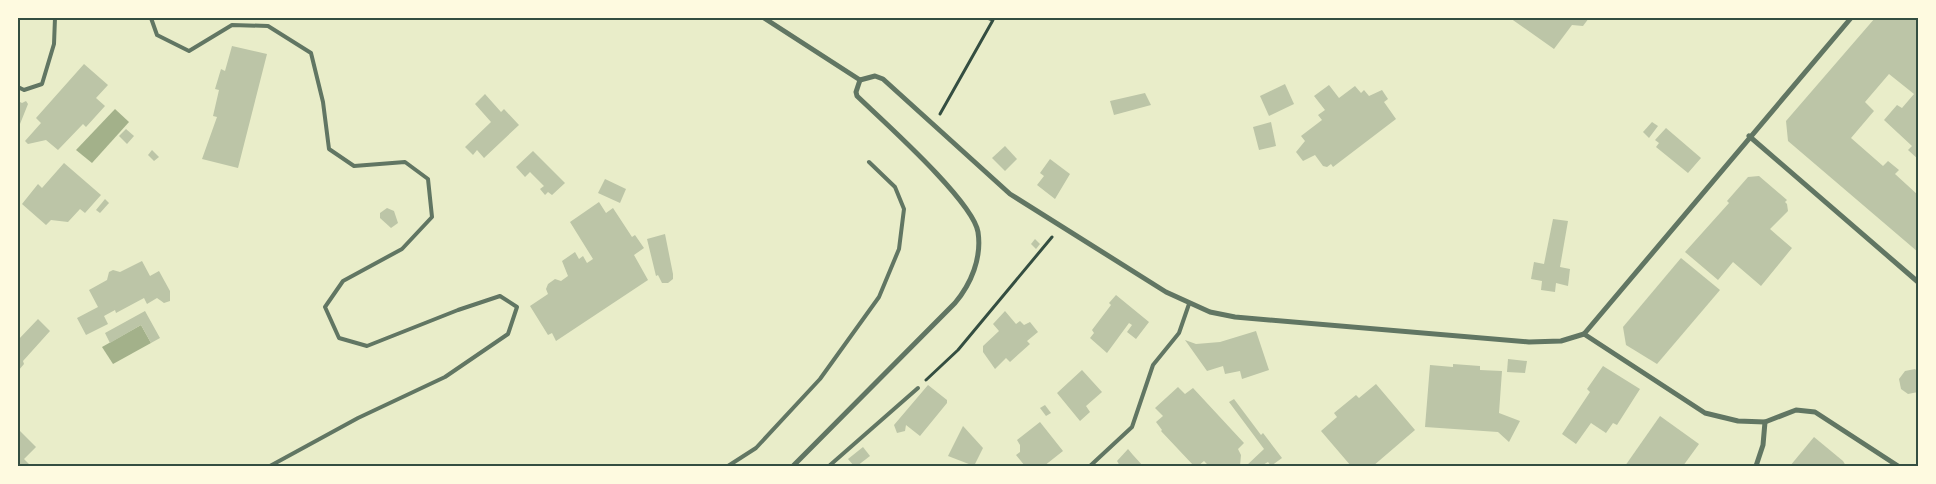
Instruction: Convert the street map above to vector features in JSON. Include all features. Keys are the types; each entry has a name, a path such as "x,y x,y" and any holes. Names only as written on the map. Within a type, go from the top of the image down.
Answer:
{"street":[{"path":"764,18 860,80"},
{"path":"793,466 955,303 969,283 979,247 978,231 969,212 916,152 857,96 856,92 860,80 867,77 883,79 1010,194 1166,292 1210,312 1235,317 1407,333 1529,342 1561,341 1584,334 1749,136 1851,18"},
{"path":"1749,136 1918,282"},
{"path":"1584,334 1704,413 1738,420 1765,422 1796,410 1815,412 1897,466"},
{"path":"1756,466 1763,445 1765,422"}],"lane":[{"path":"18,87 24,90 42,84 54,44 55,18"},
{"path":"151,18 157,35 189,51 232,25 268,26 311,53 323,102 329,148 354,166 405,162 428,179 432,218 402,249 343,281 325,307 339,338 367,346 458,310 500,296 517,307 508,334 445,377 358,418 270,466"},
{"path":"728,466 756,448 820,379 880,296 899,249 904,209 895,187 869,162"},
{"path":"1090,466 1132,427 1153,365 1179,333 1189,304"},
{"path":"828,466 918,388"}],"path":[{"path":"934,125 993,20 987,18"},
{"path":"918,388 958,350 1060,226"}],"shaded area":[{"path":"115,109 129,122 92,163 76,150"},
{"path":"141,325 151,343 113,364 102,347"}],"building":[{"path":"1510,18 1589,18 1583,26 1572,25 1554,49"},
{"path":"1875,18 1918,18 1918,159 1908,150 1912,146 1884,120 1897,105 1902,108 1914,94 1889,74 1865,102 1874,111 1851,138 1883,166 1888,161 1899,170 1895,174 1918,195 1918,252 1788,141 1786,121"},
{"path":"232,46 267,54 238,168 202,159 217,117 213,116 219,90 215,89 221,69 225,71"},
{"path":"84,64 108,85 96,98 105,106 86,127 83,124 58,150 46,140 28,144 25,141 41,123 36,118"},
{"path":"1285,84 1294,104 1269,116 1260,96"},
{"path":"1329,85 1339,98 1355,86 1361,93 1364,90 1369,96 1382,90 1388,99 1384,102 1396,119 1333,167 1331,164 1327,167 1323,166 1315,155 1303,161 1296,152 1305,141 1301,136 1322,120 1318,115 1325,110 1314,96"},
{"path":"1145,93 1151,105 1114,115 1110,101"},
{"path":"485,94 501,112 504,109 519,125 484,158 477,150 473,155 465,147 491,122 475,104"},
{"path":"18,101 22,103 26,101 28,104 18,129"},
{"path":"1271,122 1276,146 1259,150 1253,127"},
{"path":"1652,122 1658,126 1649,138 1643,132"},
{"path":"1666,128 1701,158 1688,173 1656,147 1659,143 1655,140"},
{"path":"126,129 134,136 127,144 119,136"},
{"path":"1005,146 1017,159 1005,171 992,158"},
{"path":"152,150 159,157 154,161 148,155"},
{"path":"533,151 565,183 552,195 548,192 545,195 540,189 544,186 530,172 525,177 516,167"},
{"path":"1050,159 1070,174 1055,199 1037,185 1044,176 1040,173"},
{"path":"64,163 101,195 85,213 80,209 68,222 51,220 46,225 22,204 38,184 42,188"},
{"path":"1759,176 1787,200 1785,202 1788,211 1770,229 1792,248 1761,286 1733,262 1718,280 1685,252 1729,203 1727,201 1748,177"},
{"path":"605,179 626,189 620,203 598,193"},
{"path":"105,199 109,203 100,213 96,210"},
{"path":"599,202 606,213 613,208 632,237 635,235 644,248 634,255 648,280 556,341 552,333 548,335 530,306 548,294 546,289 548,284 555,279 561,281 568,276 562,261 575,252 579,259 583,256 587,263 593,259 570,222"},
{"path":"387,208 394,211 398,223 391,228 380,218 380,213"},
{"path":"1553,219 1568,221 1560,267 1570,269 1568,286 1556,283 1555,292 1541,290 1542,281 1531,279 1534,262 1544,264"},
{"path":"665,234 673,279 668,283 662,283 658,275 656,276 647,239"},
{"path":"1035,239 1040,244 1036,249 1031,244"},
{"path":"1681,258 1720,290 1657,364 1626,345 1623,327"},
{"path":"142,261 150,276 159,271 170,291 170,301 164,303 157,298 147,304 144,298 116,313 115,310 104,316 108,324 86,335 77,318 98,307 89,290 107,280 109,272 113,270 120,272"},
{"path":"1116,295 1149,322 1136,339 1127,332 1132,325 1129,323 1107,353 1090,338 1094,333 1092,330 1111,305 1109,303"},
{"path":"145,311 160,338 151,343 141,325 110,343 105,333"},
{"path":"1005,311 1016,324 1020,321 1024,325 1030,322 1038,332 1027,341 1030,344 1010,362 1006,358 995,369 983,352 983,346 999,331 993,324"},
{"path":"38,319 50,331 23,361 24,364 18,371 18,340"},
{"path":"1256,331 1269,370 1242,379 1240,371 1225,374 1223,366 1207,371 1185,340 1196,344 1220,342"},
{"path":"1508,359 1527,361 1525,373 1507,372"},
{"path":"1453,364 1480,366 1480,370 1502,371 1499,413 1520,421 1509,442 1498,432 1425,427 1430,365 1453,367"},
{"path":"1603,366 1640,389 1617,425 1613,423 1606,433 1591,423 1576,444 1562,434 1590,392 1587,389"},
{"path":"1915,369 1918,372 1918,392 1908,394 1901,389 1899,379 1905,371"},
{"path":"1082,370 1102,392 1086,406 1090,412 1080,421 1057,393"},
{"path":"1376,384 1415,430 1373,466 1351,466 1321,431 1337,417 1334,413 1356,395 1359,398"},
{"path":"928,385 947,400 947,403 920,436 906,425 905,431 897,433 894,425"},
{"path":"1178,387 1185,394 1193,388 1244,443 1238,449 1241,455 1240,466 1209,466 1204,461 1198,466 1194,466 1161,431 1156,422 1163,416 1155,408"},
{"path":"1234,399 1261,435 1263,433 1282,458 1271,466 1268,462 1261,466 1246,466 1264,449 1229,402"},
{"path":"1045,405 1051,413 1046,416 1040,408"},
{"path":"1660,416 1699,444 1683,466 1625,466"},
{"path":"1040,422 1063,451 1044,466 1025,466 1016,455 1020,452 1020,445 1017,440"},
{"path":"963,426 983,448 974,466 948,456"},
{"path":"18,429 36,447 24,459 31,466 18,466"},
{"path":"1814,437 1843,461 1846,466 1790,466"},
{"path":"863,447 870,456 857,466 854,466 848,459"},
{"path":"1128,449 1143,466 1120,466 1117,461"}]}
